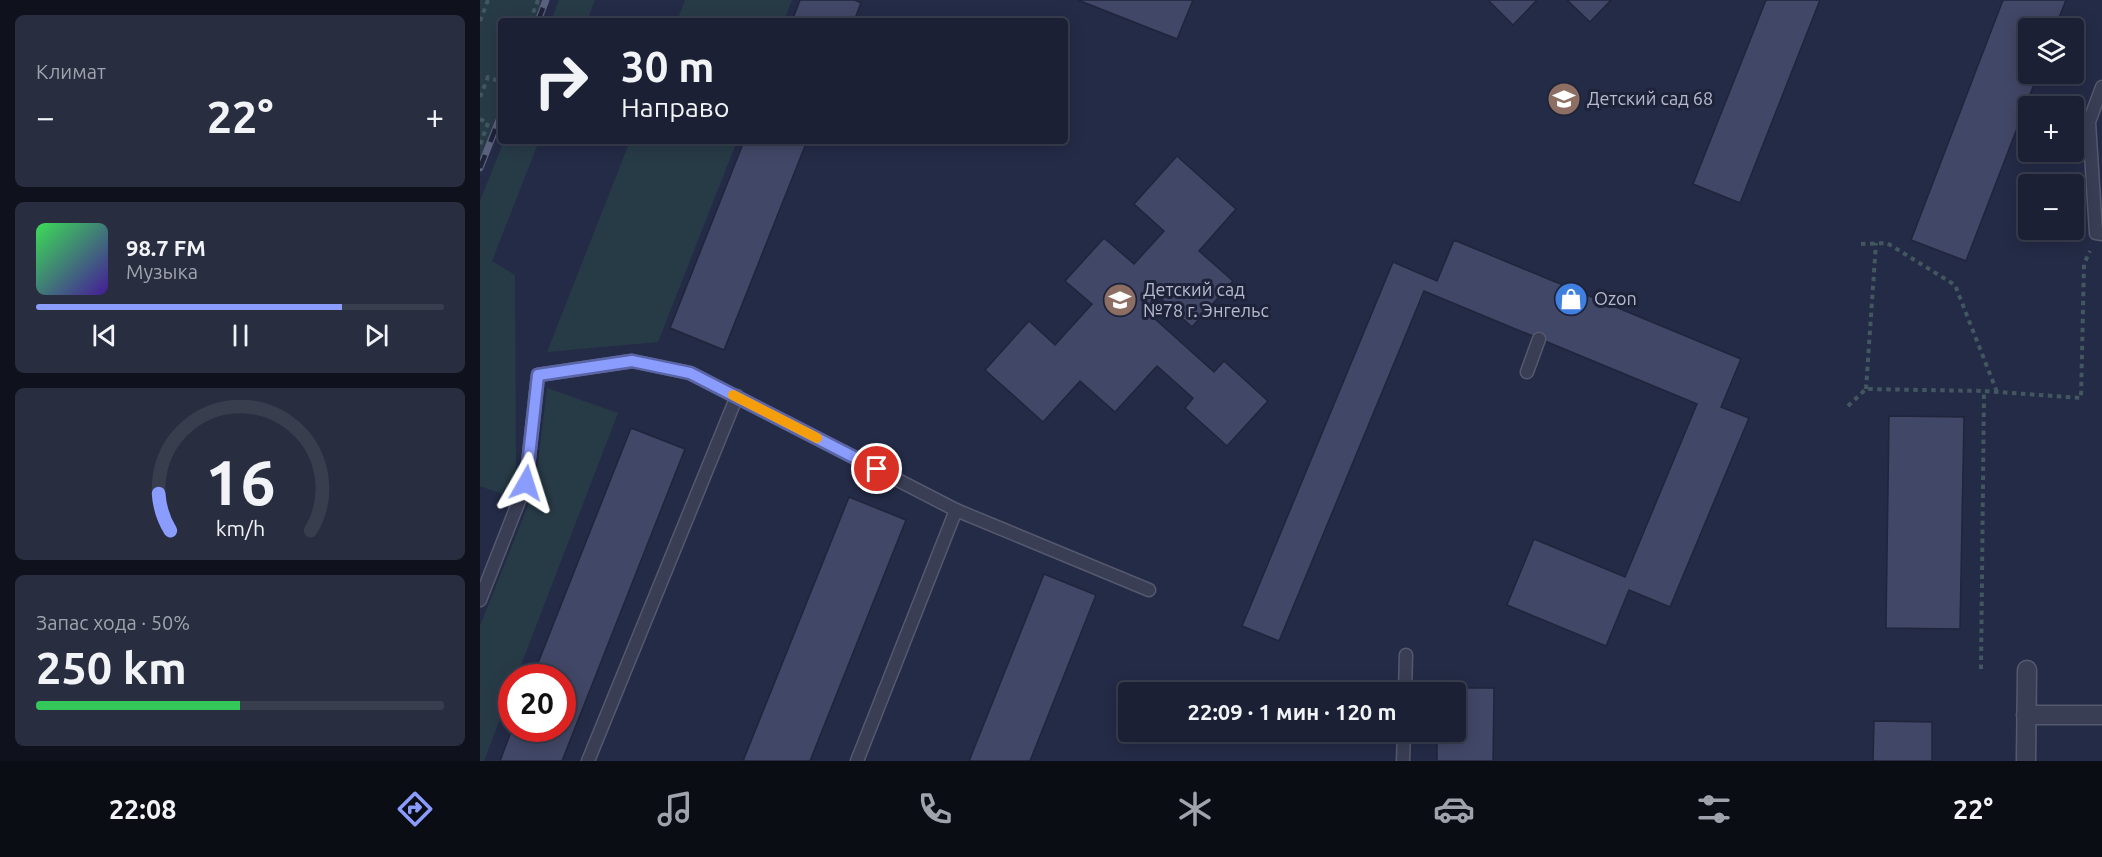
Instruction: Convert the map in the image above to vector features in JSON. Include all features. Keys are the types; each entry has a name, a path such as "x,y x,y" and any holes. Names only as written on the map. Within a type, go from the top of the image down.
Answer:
{"street":[{"path":"2026,761 2027,670"},
{"path":"2026,715 2102,715"}],"lane":[{"path":"2099,234 2089,122 2102,87"},
{"path":"1527,372 1539,339"},
{"path":"480,600 526,483 538,375 632,361 690,373 956,510 1149,590"},
{"path":"588,761 737,396"},
{"path":"857,761 956,510"},
{"path":"1405,682 1406,655"},
{"path":"1403,761 1404,742"}],"path":[{"path":"480,21 488,0"},
{"path":"531,18 538,0"},
{"path":"480,97 488,77 498,81"},
{"path":"480,119 489,123 480,145"},
{"path":"1866,389 1984,391 2081,398 2084,264 2099,234"},
{"path":"1848,406 1866,389 1875,243"},
{"path":"1861,244 1887,243 1955,285 1996,392"},
{"path":"1981,669 1984,391"}],"shaded area":[{"path":"480,0 547,0 540,18 498,18 498,123 480,168"},
{"path":"559,0 595,0 588,18 552,18"},
{"path":"685,0 792,0 785,18 678,18"},
{"path":"503,144 538,144 492,261 515,275 516,470 507,496 480,486 480,201"},
{"path":"629,144 736,144 658,342 547,352"},
{"path":"547,388 618,413 521,664 498,664 498,724 484,761 480,761 480,626 535,488"}],"building":[{"path":"800,0 855,0 861,3 855,18 793,18"},
{"path":"1078,0 1193,0 1177,39"},
{"path":"1488,0 1537,0 1513,25"},
{"path":"1567,0 1611,0 1590,22"},
{"path":"1766,0 1820,0 1740,203 1693,184"},
{"path":"2003,0 2066,0 2059,18 2018,18 2018,84 2034,84 2030,96 2018,96 2018,126 1966,261 1911,240"},
{"path":"743,144 806,144 724,350 670,328"},
{"name":"Детский сад №78 г. Энгельс","path":"1177,156 1236,209 1199,251 1233,281 1192,327 1158,296 1145,310 1214,372 1224,361 1268,401 1227,446 1185,408 1193,398 1157,366 1115,412 1080,381 1043,422 985,370 1029,321 1055,345 1092,304 1065,281 1104,238 1134,264 1164,231 1134,204"},
{"path":"1454,240 1741,359 1721,407 1749,418 1670,607 1629,590 1606,646 1507,605 1534,539 1625,577 1697,404 1424,291 1279,641 1242,626 1393,262 1437,281"},
{"path":"1889,416 1964,417 1960,629 1886,628"},
{"path":"631,428 685,449 576,725 576,664 538,664"},
{"path":"849,497 906,520 810,761 743,761"},
{"path":"1044,574 1096,595 1030,761 969,761"},
{"path":"1466,688 1494,688 1493,761 1437,761 1437,742 1466,742"},
{"path":"1874,721 1932,722 1932,761 1873,761"},
{"path":"507,742 569,742 562,761 500,761"}],"railway":[{"path":"539,18 546,0"},
{"path":"480,168 498,123"}],"slow traffic":[{"path":"733,395 817,438"}],"place":[{"name":"Детский сад 68","path":"1564,99"},
{"name":"Ozon","path":"1571,299"},
{"name":"Детский сад №78 г. Энгельс","path":"1120,300"}],"route":[{"path":"526,483 538,375 632,361 690,373 877,469"}]}
